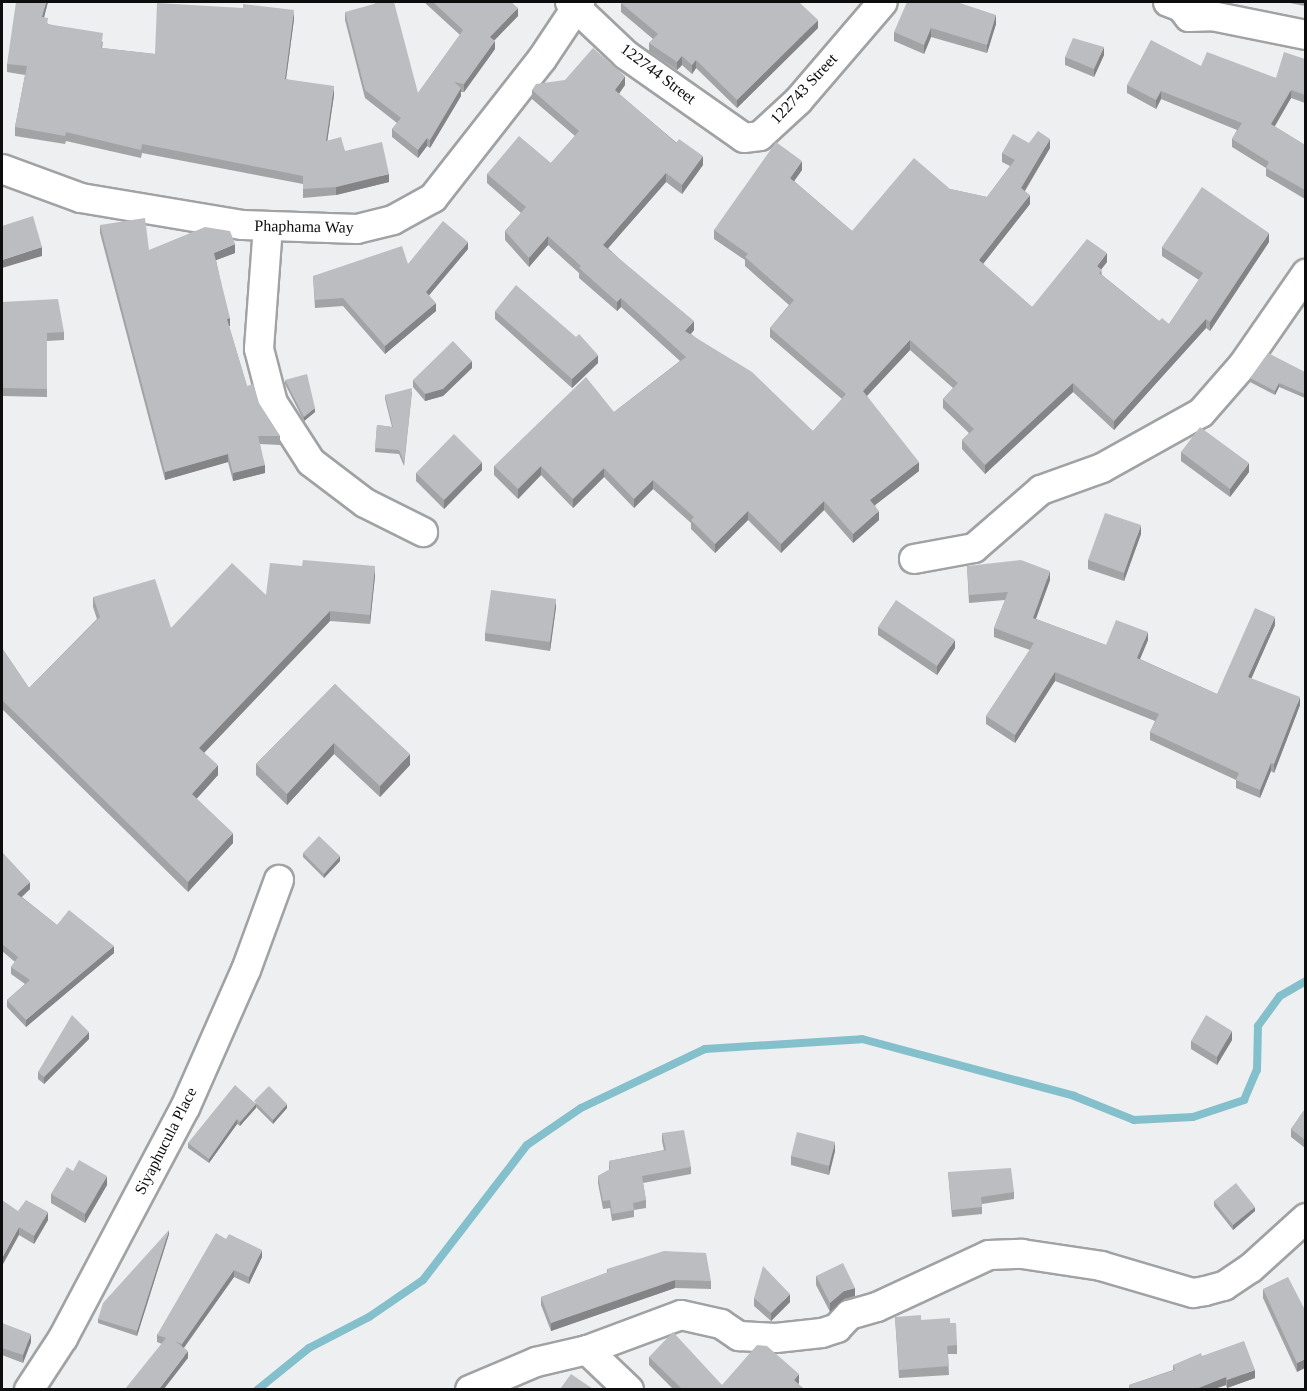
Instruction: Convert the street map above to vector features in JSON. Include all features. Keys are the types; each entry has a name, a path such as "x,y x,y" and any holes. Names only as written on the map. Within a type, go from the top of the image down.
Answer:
{"street":[{"name":"122743 Street","path":"744,138 760,136 798,101 883,2"},
{"path":"1168,2 1181,7 1189,17 1212,16 1305,35"},
{"name":"122744 Street","path":"576,3 626,55 744,138"},
{"name":"Phaphama Way","path":"2,170 81,198 243,225 357,229 393,220 433,198 542,59 576,3"},
{"path":"268,226 259,349 273,403 311,462 365,503 423,532"},
{"path":"914,559 974,548 1041,490 1102,468 1201,413 1238,372 1305,274"},
{"name":"Siyaphucula Place","path":"29,1389 63,1338 184,1108 246,970 279,880"},
{"path":"470,1389 536,1362 587,1350 681,1315 721,1324 739,1336 776,1338 822,1333 837,1328 849,1316 877,1307 988,1255 1022,1254 1101,1266 1192,1293 1224,1286 1251,1268 1305,1218"},
{"path":"587,1350 629,1389"}],"building":[{"path":"16,2 46,2 42,17 48,18 47,24 103,33 101,48 155,54 157,3 243,8 243,4 294,10 285,79 334,86 326,141 341,137 345,151 382,142 389,174 336,187 303,189 303,176 142,144 141,150 66,132 65,136 15,127 27,66 7,64"},
{"path":"377,2 394,2 418,93 463,30 433,2 511,2 518,8 490,37 495,41 464,84 454,82 461,88 430,140 427,138 418,150 392,129 401,118 365,90 345,12"},
{"path":"622,2 799,2 818,20 737,100 696,60 692,65 682,56 677,62 649,43 658,34"},
{"path":"907,2 957,2 996,15 987,45 931,28 924,45 894,32"},
{"path":"1073,38 1104,47 1094,69 1065,57"},
{"path":"1151,40 1201,66 1207,52 1276,78 1284,52 1305,59 1305,95 1291,90 1271,124 1305,145 1305,190 1266,168 1269,162 1232,139 1242,123 1161,91 1156,100 1127,85"},
{"path":"593,48 625,76 615,90 676,143 679,139 703,156 682,185 666,173 603,245 694,321 685,331 752,372 813,431 846,394 770,328 794,300 745,257 748,254 714,230 776,142 802,161 790,178 852,231 914,158 950,189 987,197 1015,160 1002,153 1013,134 1029,143 1038,131 1050,139 1021,188 1030,195 979,260 1032,307 1087,239 1107,253 1097,266 1102,270 1099,273 1159,321 1162,318 1169,324 1203,273 1162,247 1202,187 1269,233 1210,322 1206,319 1114,421 1073,383 985,465 962,440 974,429 943,399 958,383 910,340 863,391 919,462 870,500 879,511 853,534 824,501 781,544 748,511 715,544 691,520 694,517 653,480 634,499 604,468 573,499 541,466 518,489 494,466 586,377 614,412 686,357 621,298 617,302 548,236 529,258 505,231 526,207 487,174 519,136 551,163 579,131 532,90 536,84 565,80"},
{"path":"33,216 42,247 2,260 2,226"},
{"path":"145,218 149,250 205,227 230,231 235,244 214,253 230,318 227,319 247,386 253,384 259,403 280,436 258,436 265,465 233,473 228,454 165,472 100,225"},
{"path":"443,221 468,242 426,292 436,303 385,346 343,298 315,300 313,276 402,246 408,264"},
{"path":"516,285 576,337 579,334 598,355 572,379 495,311"},
{"path":"58,299 64,332 47,333 47,389 2,388 2,302"},
{"path":"453,341 472,361 443,389 425,394 413,380"},
{"path":"1268,353 1305,372 1305,394 1279,383 1275,391 1250,378"},
{"path":"307,374 315,408 304,417 285,380"},
{"path":"412,388 404,462 399,450 375,448 377,425 393,427 385,395"},
{"path":"1200,427 1249,463 1230,489 1181,452"},
{"path":"454,434 482,462 444,500 416,473"},
{"path":"1105,513 1141,525 1124,573 1088,560"},
{"path":"303,560 375,566 370,615 330,611 199,748 218,765 192,794 233,833 188,882 2,700 2,648 29,688 100,617 93,597 155,579 171,628 232,563 266,595 270,563 302,566"},
{"path":"1021,560 1050,571 1033,618 1106,645 1116,620 1148,632 1137,658 1217,694 1255,608 1275,617 1248,677 1300,697 1274,764 1271,763 1260,790 1236,780 1239,773 1150,732 1159,714 1055,672 1015,735 986,716 1034,643 994,628 1008,592 969,595 967,566"},
{"path":"491,590 556,599 550,642 485,633"},
{"path":"896,600 955,640 937,666 878,627"},
{"path":"335,684 410,754 380,786 334,743 287,794 256,764"},
{"path":"319,836 340,856 324,874 303,853"},
{"path":"2,852 30,882 17,894 57,925 69,910 114,946 26,1020 7,1000 30,980 11,967 18,957 2,944"},
{"path":"72,1015 89,1032 44,1077 38,1072"},
{"path":"1206,1015 1232,1031 1217,1057 1191,1041"},
{"path":"235,1085 256,1104 240,1122 237,1119 209,1159 188,1143"},
{"path":"269,1086 287,1104 273,1120 254,1101"},
{"path":"1305,1109 1305,1140 1291,1129"},
{"path":"684,1130 691,1167 642,1176 646,1200 633,1203 634,1210 612,1214 610,1200 603,1201 598,1176 610,1169 609,1161 666,1150 662,1133"},
{"path":"797,1132 835,1142 829,1166 791,1156"},
{"path":"79,1160 107,1176 85,1214 51,1194 67,1167 73,1171"},
{"path":"1011,1168 1014,1192 981,1197 982,1207 952,1210 948,1172"},
{"path":"1236,1183 1255,1207 1233,1225 1214,1201"},
{"path":"2,1200 18,1211 26,1200 48,1212 34,1236 19,1227 2,1258"},
{"path":"169,1230 137,1331 98,1319 103,1303"},
{"path":"216,1233 226,1239 229,1234 262,1250 249,1277 234,1270 182,1344 175,1341 188,1351 159,1389 125,1389 166,1338 157,1335"},
{"path":"664,1251 706,1253 711,1281 675,1280 551,1323 541,1297 608,1272 607,1269"},
{"path":"843,1263 855,1288 844,1291 830,1303 816,1276"},
{"path":"763,1266 790,1294 771,1313 754,1298"},
{"path":"1288,1277 1305,1310 1305,1359 1297,1363 1263,1289"},
{"path":"921,1315 921,1320 950,1318 950,1323 956,1323 957,1345 947,1346 949,1366 899,1370 895,1317"},
{"path":"2,1323 31,1334 23,1355 2,1348"},
{"path":"673,1332 722,1385 757,1345 767,1346 799,1374 794,1380 804,1389 682,1389 649,1357"},
{"path":"1244,1341 1255,1370 1227,1380 1226,1377 1196,1389 1130,1389 1129,1385 1175,1370 1173,1365 1201,1353 1202,1356"},
{"path":"571,1374 593,1389 560,1389"}],"waterway":[{"path":"257,1390 309,1348 369,1317 423,1280 527,1145 581,1108 705,1049 862,1039 1074,1096 1134,1120 1193,1117 1244,1100 1257,1070 1258,1026 1280,996 1306,981"}]}
